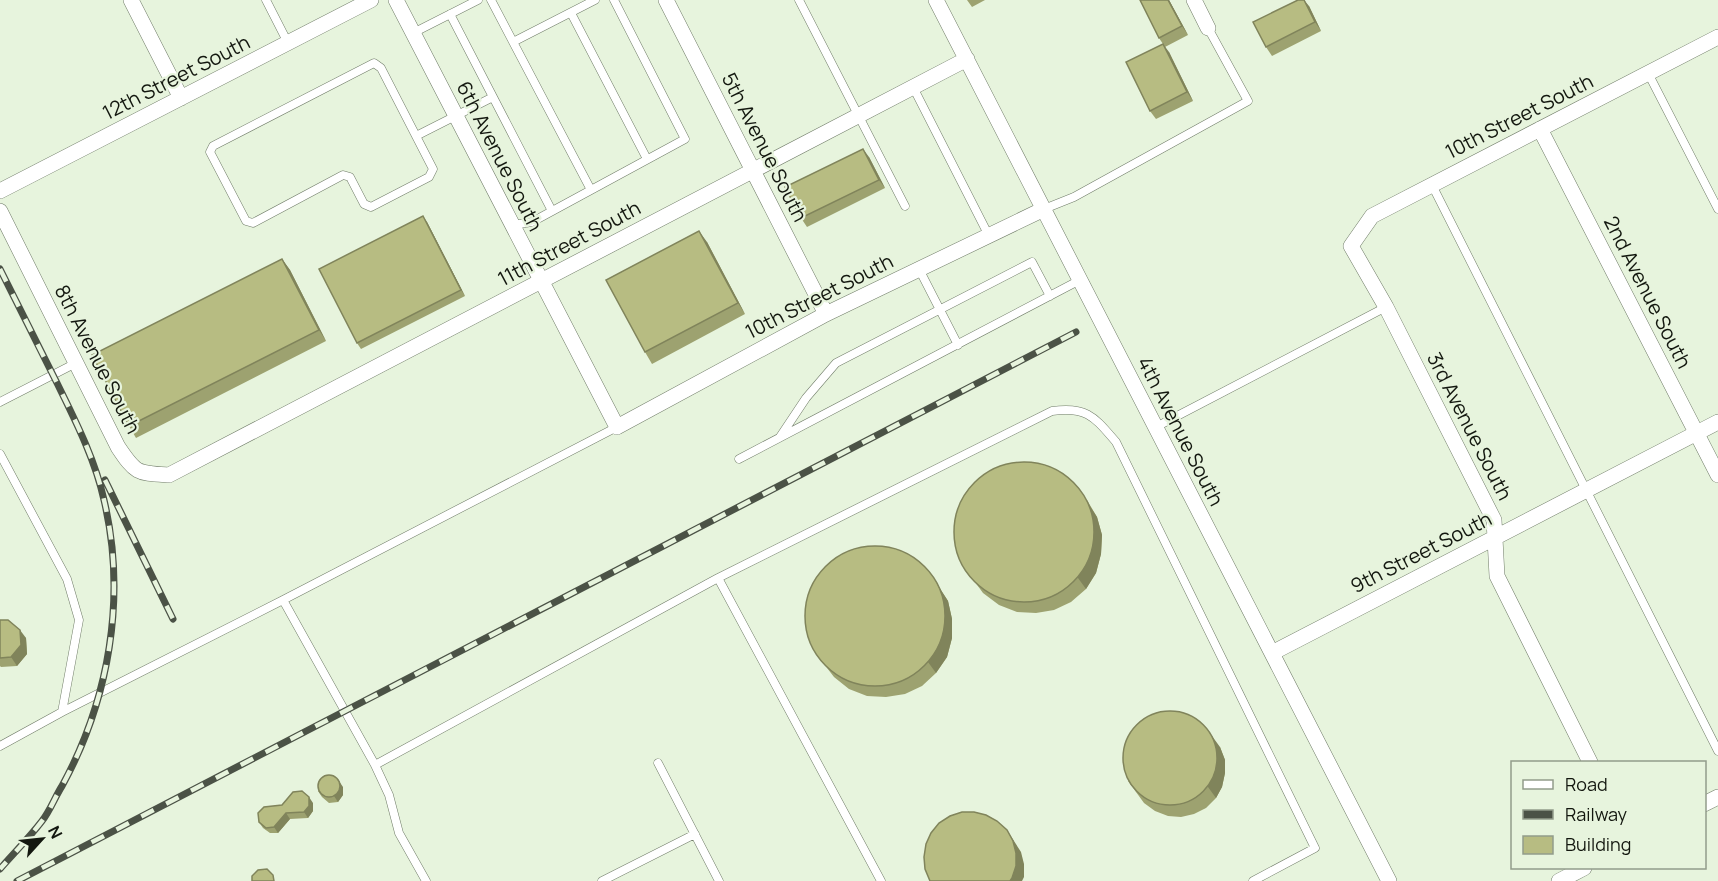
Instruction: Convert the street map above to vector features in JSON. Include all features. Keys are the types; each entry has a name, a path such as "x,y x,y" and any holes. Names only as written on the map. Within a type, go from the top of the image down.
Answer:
{"street":[{"path":"131,0 181,98"},
{"name":"12th Street South","path":"0,191 371,0"},
{"name":"6th Avenue South","path":"396,0 617,427"},
{"name":"5th Avenue South","path":"666,0 826,314"},
{"name":"4th Avenue South","path":"936,0 1389,881"},
{"path":"1194,0 1208,28"},
{"name":"10th Street South","path":"1351,246 1372,216 1718,37"},
{"name":"11th Street South","path":"191,464 967,59"},
{"name":"2nd Avenue South","path":"1540,129 1718,475"},
{"name":"10th Street South","path":"617,427 826,314 1044,209"},
{"name":"8th Avenue South","path":"0,211 118,447 133,468 146,474 169,475 191,464"},
{"name":"3rd Avenue South","path":"1351,246 1386,307 1494,520 1497,576 1590,761"},
{"name":"9th Street South","path":"1272,652 1718,422"},
{"path":"1561,881 1581,869"}],"lane":[{"path":"266,0 288,43"},
{"path":"413,33 478,0"},
{"path":"491,0 591,190"},
{"path":"513,42 595,0"},
{"path":"513,225 532,222 685,139 614,0"},
{"path":"799,0 905,206"},
{"path":"571,13 647,159"},
{"path":"450,14 552,211"},
{"path":"1044,209 1074,197 1248,101 1208,28"},
{"path":"374,63 381,68 416,136 433,169 429,177 371,207 364,204 350,177 343,176 253,223 246,221 210,152 213,146 374,63"},
{"path":"1648,73 1718,209"},
{"path":"913,87 988,236"},
{"path":"416,136 493,97"},
{"path":"1432,185 1718,752"},
{"path":"779,439 806,398 836,363 1032,262 1050,296"},
{"path":"919,269 958,345"},
{"path":"739,459 1080,280"},
{"path":"1156,427 1386,307"},
{"path":"0,402 76,363"},
{"path":"375,765 718,579 1052,411 1065,409 1092,414 1116,442 1315,848 1253,881"},
{"path":"0,746 617,427"},
{"path":"0,454 67,579 79,620 62,712"},
{"path":"718,579 881,881"},
{"path":"283,600 375,765 389,795 399,833 426,881"},
{"path":"658,763 719,881"},
{"path":"602,881 694,834"}],"building":[{"path":"1140,0 1168,0 1182,26 1159,38"},
{"path":"1298,0 1304,0 1315,22 1266,47 1253,22"},
{"path":"1163,44 1187,92 1150,111 1126,62"},
{"path":"863,149 879,180 801,218 785,187"},
{"path":"423,216 461,290 357,343 319,269"},
{"path":"699,231 738,303 645,352 606,280"},
{"path":"282,259 319,330 129,426 92,355"},
{"path":"1024,462 1051,468 1063,474 1073,483 1082,493 1088,505 1094,532 1088,559 1082,571 1073,581 1063,590 1051,596 1024,602 997,596 985,590 975,581 966,571 960,559 954,532 960,505 966,493 975,483 985,474 997,468"},
{"path":"875,546 902,552 914,558 924,567 933,577 939,589 945,616 939,643 933,655 924,665 914,674 902,680 875,686 848,680 836,674 826,665 817,655 811,643 805,616 811,589 817,577 826,567 836,558 848,552"},
{"path":"0,620 8,620 20,630 21,645 11,657 0,658"},
{"path":"1161,711 1179,711 1204,724 1214,740 1217,758 1214,776 1204,792 1179,805 1161,805 1136,792 1123,767 1123,749 1136,724"},
{"path":"329,775 337,778 340,786 337,794 329,797 321,794 318,786 321,778"},
{"path":"302,791 309,797 309,806 304,812 286,813 274,827 266,828 259,822 258,813 264,807 282,805 293,792"},
{"path":"962,812 986,815 1007,830 1016,853 1016,866 1010,881 930,881 925,869 924,857 931,833 939,823"},
{"path":"267,869 273,875 274,881 252,881 252,876 258,870"}],"railway":[{"path":"0,269 64,397 90,455 104,500 111,537 114,574 109,647 92,719 48,813 0,869"},
{"path":"17,881 1076,332"},
{"path":"105,480 173,619"}]}
